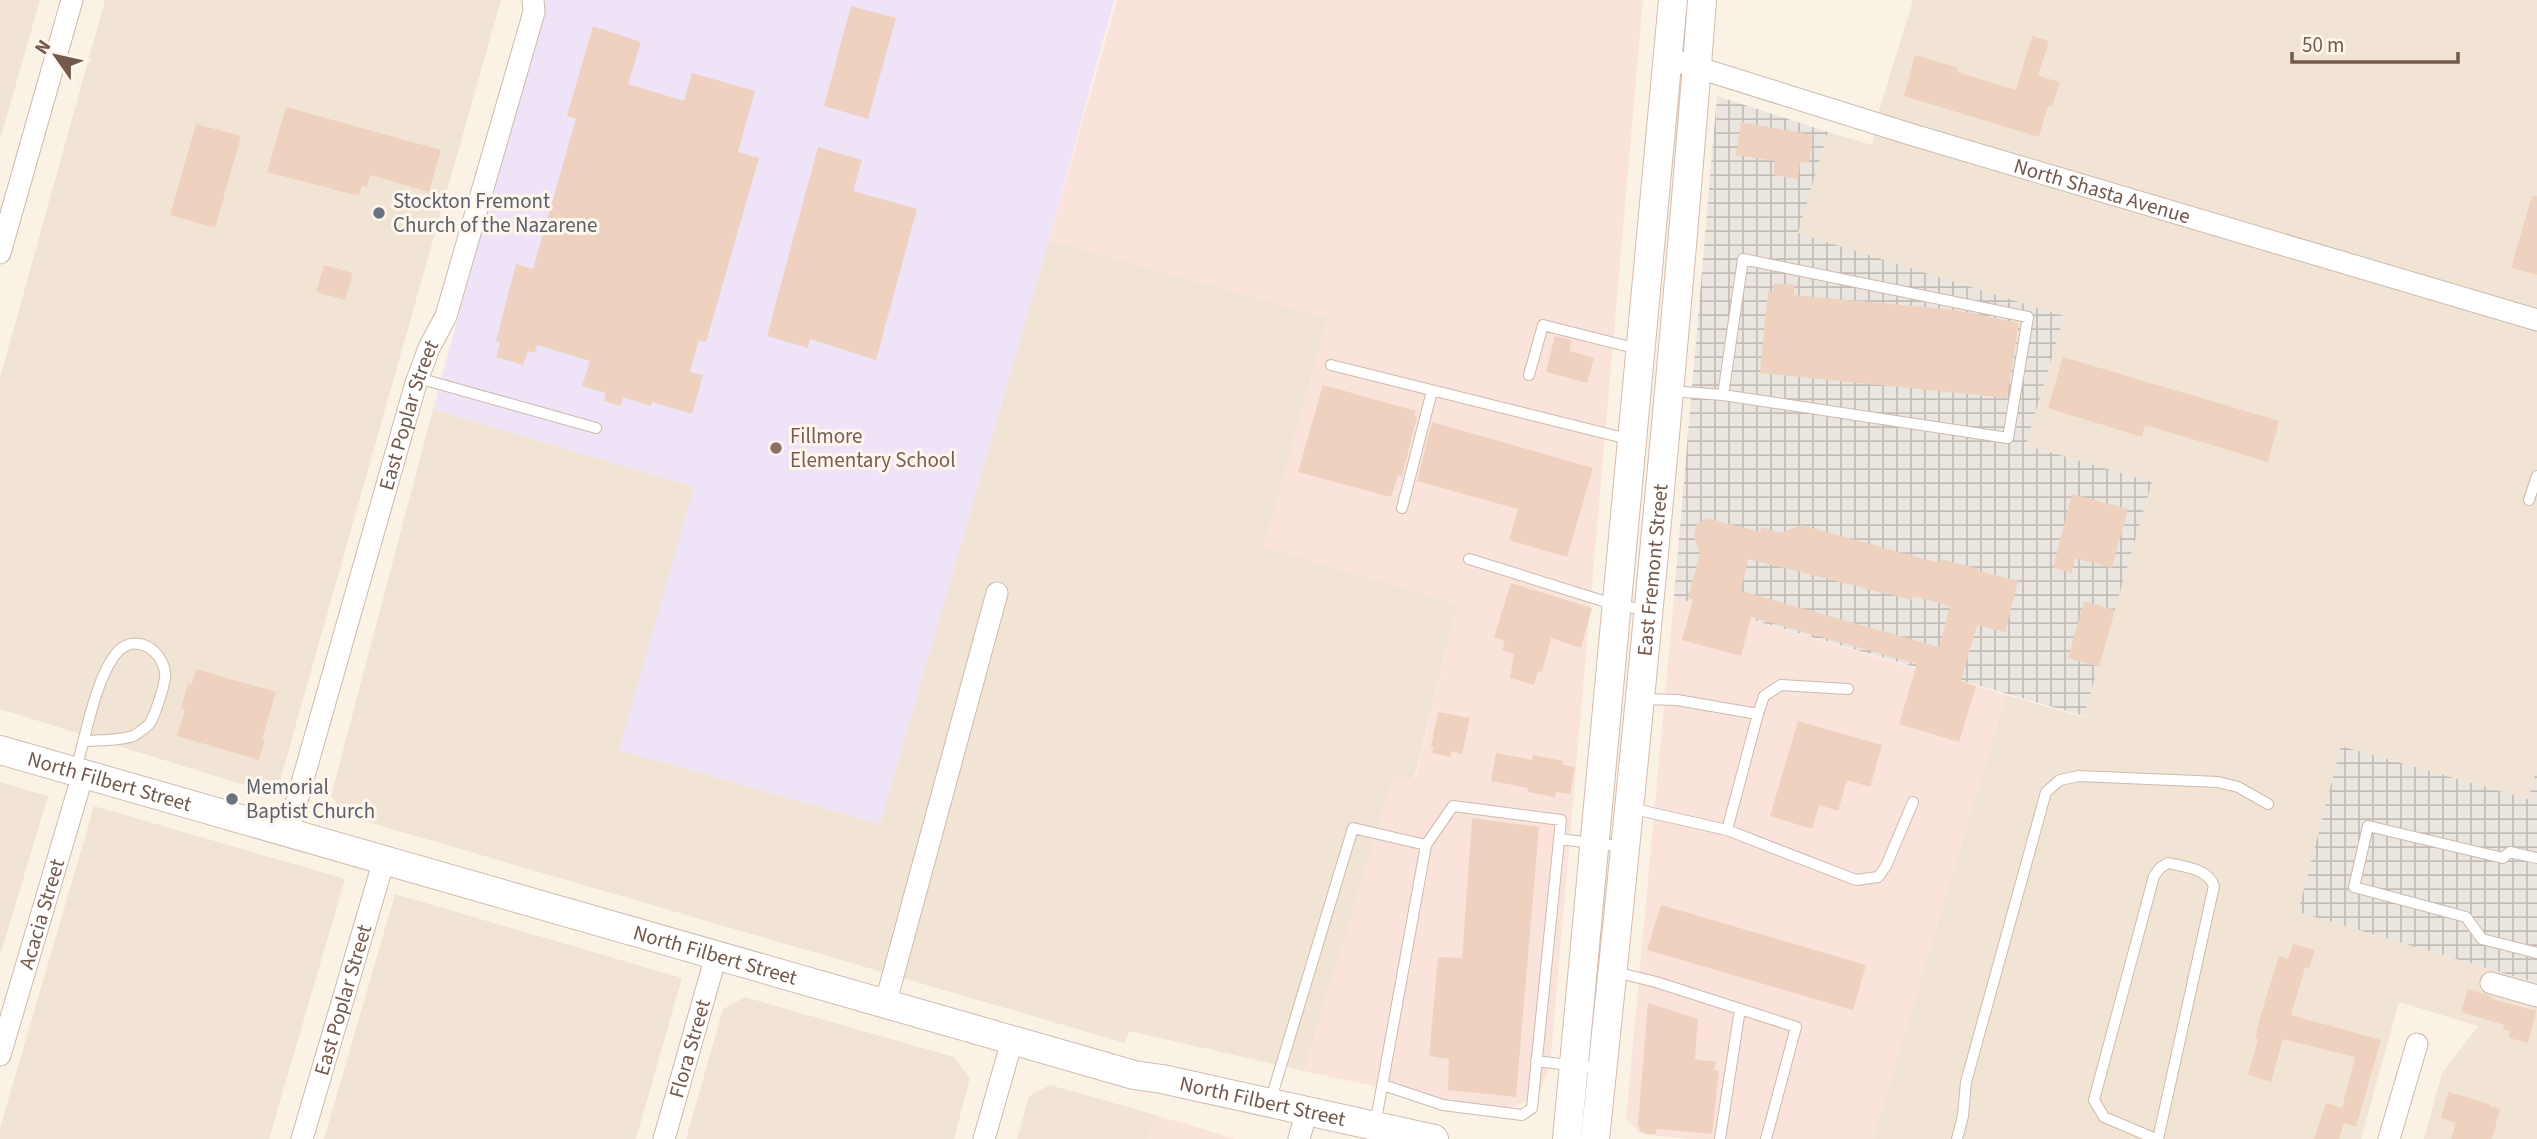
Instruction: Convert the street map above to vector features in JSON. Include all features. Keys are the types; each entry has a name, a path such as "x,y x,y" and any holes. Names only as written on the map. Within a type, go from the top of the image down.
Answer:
{"main road":[{"name":"East Fremont Street","path":"1567,1139 1673,0"},
{"name":"East Fremont Street","path":"1595,1139 1642,699 1702,0"},
{"name":"North Filbert Street","path":"0,750 1134,1075 1434,1139"}],"street":[{"path":"0,253 72,0"},
{"name":"East Poplar Street","path":"288,832 418,378 429,348 446,316 534,12 533,0"},
{"name":"North Shasta Avenue","path":"1667,58 1926,139 2536,316"},
{"path":"885,1004 997,593"},
{"name":"Acacia Street","path":"0,1055 79,773"},
{"name":"East Poplar Street","path":"302,1139 384,860"},
{"name":"Flora Street","path":"664,1139 716,956"},
{"path":"2491,983 2537,996"},
{"path":"985,1139 1012,1041"},
{"path":"2389,1139 2417,1044"},
{"path":"1300,1139 1307,1110"}],"lane":[{"path":"1670,391 1723,396 2008,438 2028,317 1743,259 1723,396"},
{"path":"1529,375 1543,324 1640,350"},
{"path":"1331,365 1632,440"},
{"path":"418,378 596,428"},
{"path":"1402,508 1432,391"},
{"path":"2529,500 2537,476"},
{"path":"1469,559 1616,604 1650,610"},
{"path":"79,773 84,741 106,669 117,651 130,642 145,644 160,656 166,674 149,724 132,736 84,741"},
{"path":"1727,830 1764,696 1781,685 1848,689"},
{"path":"1642,699 1678,700 1758,714"},
{"path":"1957,1139 1963,1116 1966,1082 2046,792 2060,780 2079,776 2218,782 2238,787 2268,804"},
{"path":"1630,808 1727,830 1856,880 1878,877 1886,866 1913,802"},
{"path":"1375,1126 1426,845 1453,806 1561,820 1532,1108 1522,1115 1443,1105 1383,1084"},
{"path":"2537,858 2510,852 2503,858 2368,826 2354,887 2466,917 2482,939 2537,953"},
{"path":"1270,1102 1353,828 1426,845"},
{"path":"1559,839 1626,847"},
{"path":"2168,863 2204,872 2211,878 2214,886 2157,1139 2104,1117 2094,1100 2154,876 2168,863"},
{"path":"1612,971 1656,982 1796,1027 1766,1139"},
{"path":"1720,1139 1740,1009"},
{"path":"1536,1061 1602,1069"}],"shaded area":[{"path":"0,0 40,0 0,140"},
{"path":"105,0 501,0 276,795 0,709 0,378"},
{"name":"Fillmore Elementary School","path":"545,0 1114,0 1049,240 880,824 619,750 694,487 433,409"},
{"path":"1117,0 1643,0 1550,1067 1536,1098 1497,1113 1304,1071 1394,775 1415,779 1458,604 1264,547 1328,318 1049,240"},
{"path":"1913,0 2537,0 2537,767 2528,799 2341,746 2298,912 2537,983 2537,1139 2424,1139 2442,1073 2478,1026 2399,1002 2361,1139 1873,1139 2006,695 2094,720 2084,716 2152,482 2026,445 2064,317 1797,233 1828,132 1872,145 1880,108"},
{"path":"1717,96 1828,132 1798,233 2064,316 2026,445 2152,482 2084,716 1674,597"},
{"path":"1049,240 1328,318 1264,547 1458,604 1414,779 1394,775 1304,1071 1129,1031 1125,1043 347,816 331,796 433,409 694,487 620,750 880,824"},
{"path":"1674,597 2006,695 1873,1139 1688,1139 1641,1134 1626,1119"},
{"path":"2341,746 2528,799 2537,767 2537,983 2298,912"},
{"path":"0,782 48,796 0,956"},
{"path":"94,806 345,879 269,1139 0,1139 0,1128"},
{"path":"395,894 682,978 636,1139 324,1139"},
{"path":"745,997 954,1057 970,1078 954,1139 686,1139 723,1009"},
{"path":"1050,1085 1156,1115 1149,1139 1017,1139 1029,1096"},
{"path":"1156,1115 1236,1139 1149,1139"}],"building":[{"path":"851,6 896,18 868,119 824,106"},
{"path":"593,26 641,42 628,84 684,101 692,73 755,91 738,152 759,158 706,342 699,340 690,372 703,375 692,414 623,397 621,406 604,401 606,393 582,386 590,361 537,345 535,353 528,351 523,365 496,357 500,342 496,341 516,264 533,269 576,119 567,116"},
{"path":"2032,36 2049,41 2038,76 2060,82 2052,107 2048,106 2039,137 1904,96 1915,55 1958,68 1957,72 2016,90"},
{"path":"286,107 441,150 429,192 370,175 367,187 362,186 359,196 267,172"},
{"path":"1741,122 1813,135 1809,163 1800,162 1798,179 1773,175 1775,161 1736,155"},
{"path":"196,124 241,136 215,228 170,215"},
{"path":"818,147 862,160 853,191 917,209 876,360 810,339 808,348 767,336"},
{"path":"2532,196 2537,196 2537,275 2511,268"},
{"path":"324,265 353,273 345,300 316,292"},
{"path":"1774,283 1795,285 1794,295 1956,310 2019,323 2007,398 1760,373 1768,291 1773,291"},
{"path":"1555,336 1572,340 1569,351 1594,358 1587,383 1546,372"},
{"path":"2063,357 2279,421 2268,462 2145,425 2142,437 2048,408"},
{"path":"1323,385 1416,411 1414,416 1417,417 1402,476 1398,475 1391,497 1298,472"},
{"path":"1432,422 1593,468 1567,557 1509,540 1518,509 1417,481"},
{"path":"2072,494 2128,509 2112,568 2075,558 2072,573 2053,568"},
{"path":"1706,518 1760,532 1761,527 1781,533 1801,525 1939,563 1940,559 2018,581 2005,632 1977,625 1961,681 1976,686 1959,742 1899,724 1917,664 1751,617 1741,656 1682,640 1693,599 1688,598 1700,554 1694,537 1696,525","holes":["1748,559 1912,600 1913,596 1950,606 1939,647 1741,591"]},
{"path":"1511,583 1592,608 1581,648 1551,638 1542,672 1538,671 1534,685 1510,678 1514,654 1502,650 1505,641 1494,637"},
{"path":"2084,601 2115,610 2099,667 2068,658"},
{"path":"196,669 276,692 259,760 177,736 185,710 181,708 188,683 192,684"},
{"path":"1438,712 1470,718 1462,754 1451,751 1451,757 1432,753"},
{"path":"1798,721 1882,745 1870,787 1847,780 1838,811 1819,805 1812,829 1770,816"},
{"path":"1496,753 1532,760 1533,755 1563,761 1563,765 1575,767 1570,794 1556,792 1555,797 1528,792 1528,788 1491,781"},
{"path":"1472,818 1539,827 1516,1097 1448,1090 1449,1059 1429,1056 1438,957 1462,958"},
{"path":"1661,905 1866,965 1853,1010 1647,950"},
{"path":"2293,944 2315,950 2309,968 2305,968 2291,1015 2381,1040 2356,1127 2344,1123 2339,1139 2314,1139 2326,1103 2342,1108 2355,1057 2283,1039 2271,1082 2248,1075 2258,1039 2255,1038 2260,1017 2279,956 2288,959"},
{"path":"2468,989 2493,997 2492,999 2536,1011 2528,1043 2509,1038 2510,1031 2503,1029 2504,1025 2461,1012"},
{"path":"1648,1003 1698,1019 1695,1059 1716,1062 1714,1070 1719,1071 1712,1134 1656,1129 1656,1134 1646,1134 1640,1131 1638,1124"},
{"path":"2448,1092 2500,1109 2492,1139 2451,1139 2456,1123 2441,1118"}],"place":[{"name":"Stockton Fremont Church of the Nazarene","path":"379,213"},
{"name":"Fillmore Elementary School","path":"776,448"},
{"name":"Memorial Baptist Church","path":"232,799"}]}
